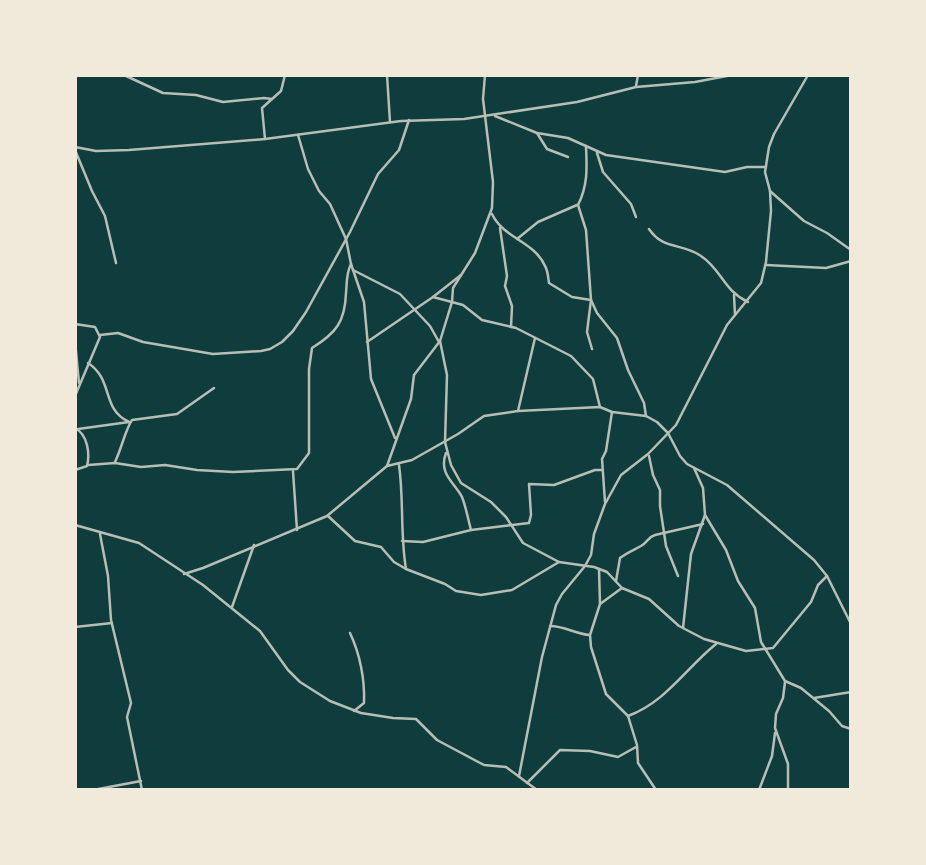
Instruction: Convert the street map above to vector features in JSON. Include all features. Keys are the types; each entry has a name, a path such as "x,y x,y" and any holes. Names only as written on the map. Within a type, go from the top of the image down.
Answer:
{"street":[{"path":"124,75 163,93 197,95 223,102 264,97 272,99"},
{"path":"265,139 261,112 281,91 285,75"},
{"path":"387,75 390,122"},
{"path":"184,574 327,516 387,466 411,399 414,375 439,342 452,302 453,288 475,253 491,213 494,190 482,94 485,75"},
{"path":"636,87 638,75"},
{"path":"75,148 105,152 265,139 408,120 446,121 485,117 577,102 636,87 695,82 732,75"},
{"path":"519,776 550,626 562,594 591,555 594,534 605,504 621,475 648,454 683,414 727,325 757,290 766,265 770,191 765,177 766,167 774,134 808,75"},
{"path":"492,115 537,133 568,138 597,152 658,164 723,172 752,166 766,167"},
{"path":"100,335 118,333 143,342 199,353 228,354 271,349 288,337 302,318 378,174 399,150 408,120"},
{"path":"537,133 547,149 568,157"},
{"path":"298,135 308,169 319,191 330,204 346,239 364,302 371,379 395,439"},
{"path":"517,239 538,222 578,205 587,182 586,146"},
{"path":"75,148 105,216 116,263"},
{"path":"597,152 603,172 631,204 636,217"},
{"path":"770,191 804,221 851,250"},
{"path":"578,205 586,230 590,300 587,332 592,349"},
{"path":"491,213 500,228 507,275 505,286 512,306 511,327"},
{"path":"500,228 542,260 548,280 553,286 572,297 590,300 617,338 628,370 645,403 646,416"},
{"path":"649,229 656,240 689,249 701,256 714,267 734,295 748,302"},
{"path":"766,265 826,268 851,261"},
{"path":"297,530 293,471 309,453 309,369 312,348 338,329 346,301 346,277 351,264"},
{"path":"353,270 400,294 430,327 439,342 447,374 445,442 458,480 495,506 523,543 559,562 607,572 622,588 654,602 683,628 716,643 746,651 773,648 811,603 818,585 827,576"},
{"path":"367,342 433,297 464,272"},
{"path":"734,295 735,315"},
{"path":"433,297 463,305 482,320 511,327 577,360 593,379 600,407"},
{"path":"75,324 95,327 100,335 75,396"},
{"path":"518,411 535,338"},
{"path":"75,341 80,386"},
{"path":"88,363 103,380 116,415 129,422"},
{"path":"88,465 86,441 77,428 183,412 214,388"},
{"path":"387,466 412,460 484,416 518,411 600,407 612,412 646,416 668,433 680,456 694,468 717,477 802,548 827,576 851,624"},
{"path":"605,504 602,470 612,412"},
{"path":"115,463 124,445 129,422"},
{"path":"446,450 444,458 449,482 461,496 471,530"},
{"path":"648,454 660,490 666,546 678,576"},
{"path":"75,470 88,465 115,463 141,467 165,465 197,470 293,471"},
{"path":"398,465 402,488 402,541 406,569"},
{"path":"683,628 691,554 705,515 703,488 694,468"},
{"path":"402,541 423,542 471,530 529,523 529,484 554,485 602,470"},
{"path":"705,515 726,550 738,581 752,602 761,641 785,681 783,698 776,713 772,756 759,790"},
{"path":"327,516 355,541 381,548 394,562 406,569 463,593 481,595 512,590 559,562"},
{"path":"617,581 621,557 632,548 642,545 649,537 704,524"},
{"path":"75,525 139,543 232,607 260,631 300,682 330,701 354,711 416,719 437,740 484,765 503,765 537,790"},
{"path":"100,534 107,567 112,623 131,703 127,717 142,790"},
{"path":"232,607 254,545"},
{"path":"599,569 600,604 590,635 606,694 628,716 638,763 656,790"},
{"path":"600,604 622,588"},
{"path":"75,627 112,623"},
{"path":"550,626 563,626 578,634 590,635"},
{"path":"350,633 358,655 364,694 364,703 354,711"},
{"path":"628,716 665,694 716,643"},
{"path":"785,681 814,698 838,722 851,729"},
{"path":"814,698 851,692"},
{"path":"775,730 788,764 788,790"},
{"path":"527,783 560,750 590,751 618,757 636,746"},
{"path":"93,790 141,781"}]}
